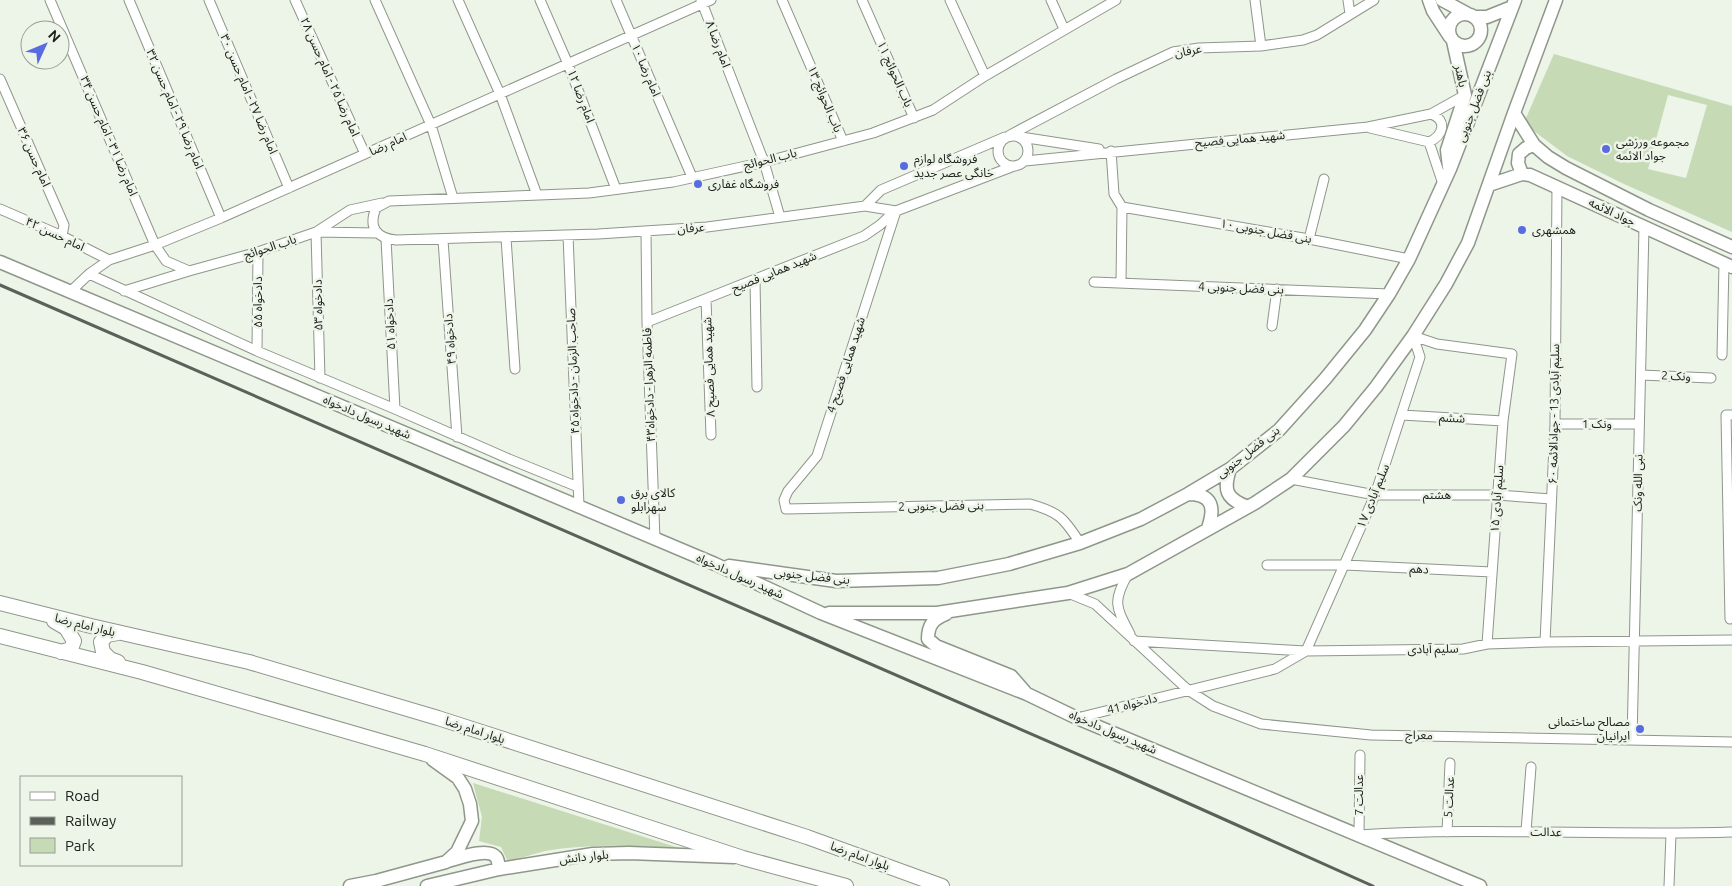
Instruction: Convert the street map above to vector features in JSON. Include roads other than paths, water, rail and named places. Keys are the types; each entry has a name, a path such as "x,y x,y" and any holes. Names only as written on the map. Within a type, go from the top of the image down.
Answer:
{"main road":[{"name":"باهنر","path":"1428,0 1452,40 1465,95 1447,150 1450,169"},
{"path":"1442,0 1471,15 1479,21 1481,33 1475,43 1464,46 1452,40 1448,33 1451,21 1456,16 1461,14 1471,15 1487,17 1513,4"},
{"path":"821,612 937,613 1068,593 1128,574 1248,507 1290,479 1344,426 1376,387 1414,336 1446,284 1468,243 1556,0"},
{"name":"بنی فضل جنوبی","path":"715,564 836,581 938,578 1009,564 1080,543 1141,518 1188,494 1230,469 1279,430 1326,379 1365,330 1389,294 1409,260 1450,169 1513,4"},
{"name":"جواد الائمه","path":"1514,113 1534,145 1548,157 1649,210 1732,247"},
{"path":"1489,185 1522,174 1518,162 1519,154 1526,148 1534,145"},
{"name":"جواد الائمه","path":"1522,174 1530,174 1728,265"},
{"name":"شهید رسول دادخواه","path":"0,262 579,506 821,612 1027,694 1077,718 1480,886"},
{"path":"1230,469 1226,486 1228,493 1239,504 1248,507"},
{"path":"1188,494 1198,494 1208,500 1212,515 1208,528"},
{"name":"بلوار امام رضا","path":"0,603 118,633 249,662 438,718 798,834 869,858 942,886"},
{"path":"952,611 935,618 928,628 928,639 936,646 1011,676 1027,694"},
{"path":"39,613 66,628 74,641 71,649 61,652"},
{"path":"118,633 107,635 101,642 103,652 110,658 142,672"},
{"path":"0,636 142,672 425,754 743,858 823,883 846,886"},
{"path":"425,754 458,778 465,789 470,804 472,821 457,852 446,862"},
{"path":"350,886 376,881 480,853 494,855 498,860 499,869"},
{"name":"بلوار دانش","path":"427,886 499,869 593,854 629,853 743,858"}],"street":[{"name":"امام رضا ۳۱ - امام حسن ۳۴","path":"50,0 156,245"},
{"name":"امام رضا ۲۹ - امام حسن ۳۲","path":"129,0 221,218"},
{"name":"امام رضا ۲۷ - امام حسن ۳۰","path":"209,0 289,188"},
{"name":"امام رضا ۲۵ - امام حسن ۲۸","path":"295,0 365,154"},
{"path":"375,0 430,125 453,198"},
{"path":"458,0 500,94 537,195"},
{"name":"امام رضا ۱۲","path":"540,0 568,64 616,189"},
{"name":"امام رضا ۱۰","path":"616,0 692,177"},
{"name":"باب الحوائج ۱۳","path":"782,0 842,141"},
{"name":"باب الحوائج ۱۱","path":"862,0 914,118"},
{"path":"950,0 985,76"},
{"path":"1051,0 1064,29"},
{"name":"باب الحوائج","path":"124,291 258,252 316,232 350,210 389,202 589,193 673,182 764,162 873,133 933,110 985,76 1116,0"},
{"path":"1255,0 1261,46"},
{"path":"1348,0 1350,14"},
{"name":"عرفان","path":"386,239 506,238 707,227 865,206 881,190 1008,136 1172,52 1199,48 1261,46 1303,40 1317,35 1374,0"},
{"name":"امام رضا","path":"70,292 89,274 109,260 156,245 221,218 631,36 705,1"},
{"name":"امام رضا ۸","path":"705,1 764,162 780,217"},
{"name":"امام حسن ۳۶","path":"0,79 64,225 62,236"},
{"name":"شهید همایی فصیح","path":"1025,160 1368,127 1431,114 1465,95"},
{"path":"1431,114 1438,116 1442,126 1438,136 1429,142 1443,184"},
{"name":"شهید همایی فصیح","path":"1368,127 1429,142"},
{"path":"865,206 896,211 1018,166 1025,160 1028,145 1021,137 1008,136 999,144 999,158 1005,164 1014,166"},
{"name":"شهید همایی فصیح","path":"1021,137 1111,151"},
{"path":"1111,151 1114,194 1122,207 1120,283"},
{"path":"1310,239 1324,179"},
{"name":"سلیم آبادی 13 - جوادالائمه ۶۰","path":"1545,642 1555,424 1557,186"},
{"path":"386,239 377,233 372,217 376,208 389,202"},
{"name":"بنی فضل جنوبی ۱۰","path":"1122,207 1310,239 1409,260"},
{"name":"امام حسن ۴۲","path":"0,209 62,236 109,260"},
{"name":"شهید همایی فصیح","path":"647,322 864,236 896,211"},
{"name":"شهید همایی فصیح 4","path":"786,509 784,500 788,491 817,456 896,211"},
{"name":"نبی الله ونک","path":"1632,740 1644,227"},
{"name":"فاطمه الزهرا - دادخواه۴۳","path":"646,231 647,322 655,539"},
{"path":"316,232 377,233"},
{"name":"دادخواه ۵۳","path":"316,232 320,378"},
{"name":"صاحب الزمان - دادخواه ۴۵","path":"568,235 579,506"},
{"path":"506,238 515,369"},
{"name":"دادخواه ۵۱","path":"386,239 395,408"},
{"name":"دادخواه ۴۹","path":"443,240 457,437"},
{"path":"156,245 166,261 189,271"},
{"name":"دادخواه ۵۵","path":"257,351 258,252"},
{"path":"1722,355 1728,265"},
{"path":"89,274 257,351 578,487"},
{"path":"755,280 757,387"},
{"name":"بنی فضل جنوبی 4","path":"1094,282 1389,294"},
{"path":"1272,326 1277,289"},
{"name":"شهید همایی فصیح ۸","path":"706,299 712,435"},
{"name":"سلیم آبادی ۱۵","path":"1414,336 1437,344 1512,354 1503,421 1487,644"},
{"name":"سلیم آبادی ۱۷","path":"1306,651 1375,495 1420,357 1414,336"},
{"name":"ونک 2","path":"1640,375 1711,378"},
{"name":"ششم","path":"1402,415 1503,421"},
{"path":"1730,619 1726,415 1732,415"},
{"name":"ونک 1","path":"1555,424 1639,424"},
{"name":"هشتم","path":"1290,479 1375,495 1498,495 1551,498"},
{"name":"بنی فضل جنوبی 2","path":"786,509 1030,504 1046,508 1057,514 1068,525 1080,543"},
{"name":"دهم","path":"1267,565 1345,565 1492,572"},
{"name":"معراج","path":"1128,574 1118,591 1118,612 1134,641"},
{"name":"معراج","path":"1068,593 1095,604 1188,690 1213,706 1261,724 1371,735 1732,742"},
{"name":"سلیم آبادی","path":"1134,641 1306,651 1463,649 1487,644 1545,642 1732,640"},
{"name":"دادخواه 41","path":"1077,718 1275,669 1306,651"},
{"name":"عدالت 7","path":"1359,835 1360,755"},
{"name":"عدالت 5","path":"1447,832 1450,763"},
{"path":"1526,831 1532,767"},
{"name":"عدالت","path":"1359,835 1526,831 1672,834 1732,832"},
{"path":"1669,886 1672,834"}],"railway":[{"path":"0,285 1114,770 1373,886"}],"place":[{"name":"مجموعه ورزشی جواد الائمه","path":"1606,149"},
{"name":"فروشگاه لوازم خانگی عصر جدید","path":"904,166"},
{"name":"فروشگاه غفاری","path":"698,184"},
{"name":"همشهری","path":"1522,230"},
{"name":"کالای برق سهرابلو","path":"621,500"},
{"name":"مصالح ساختمانی ایرانیان","path":"1640,729"}]}
